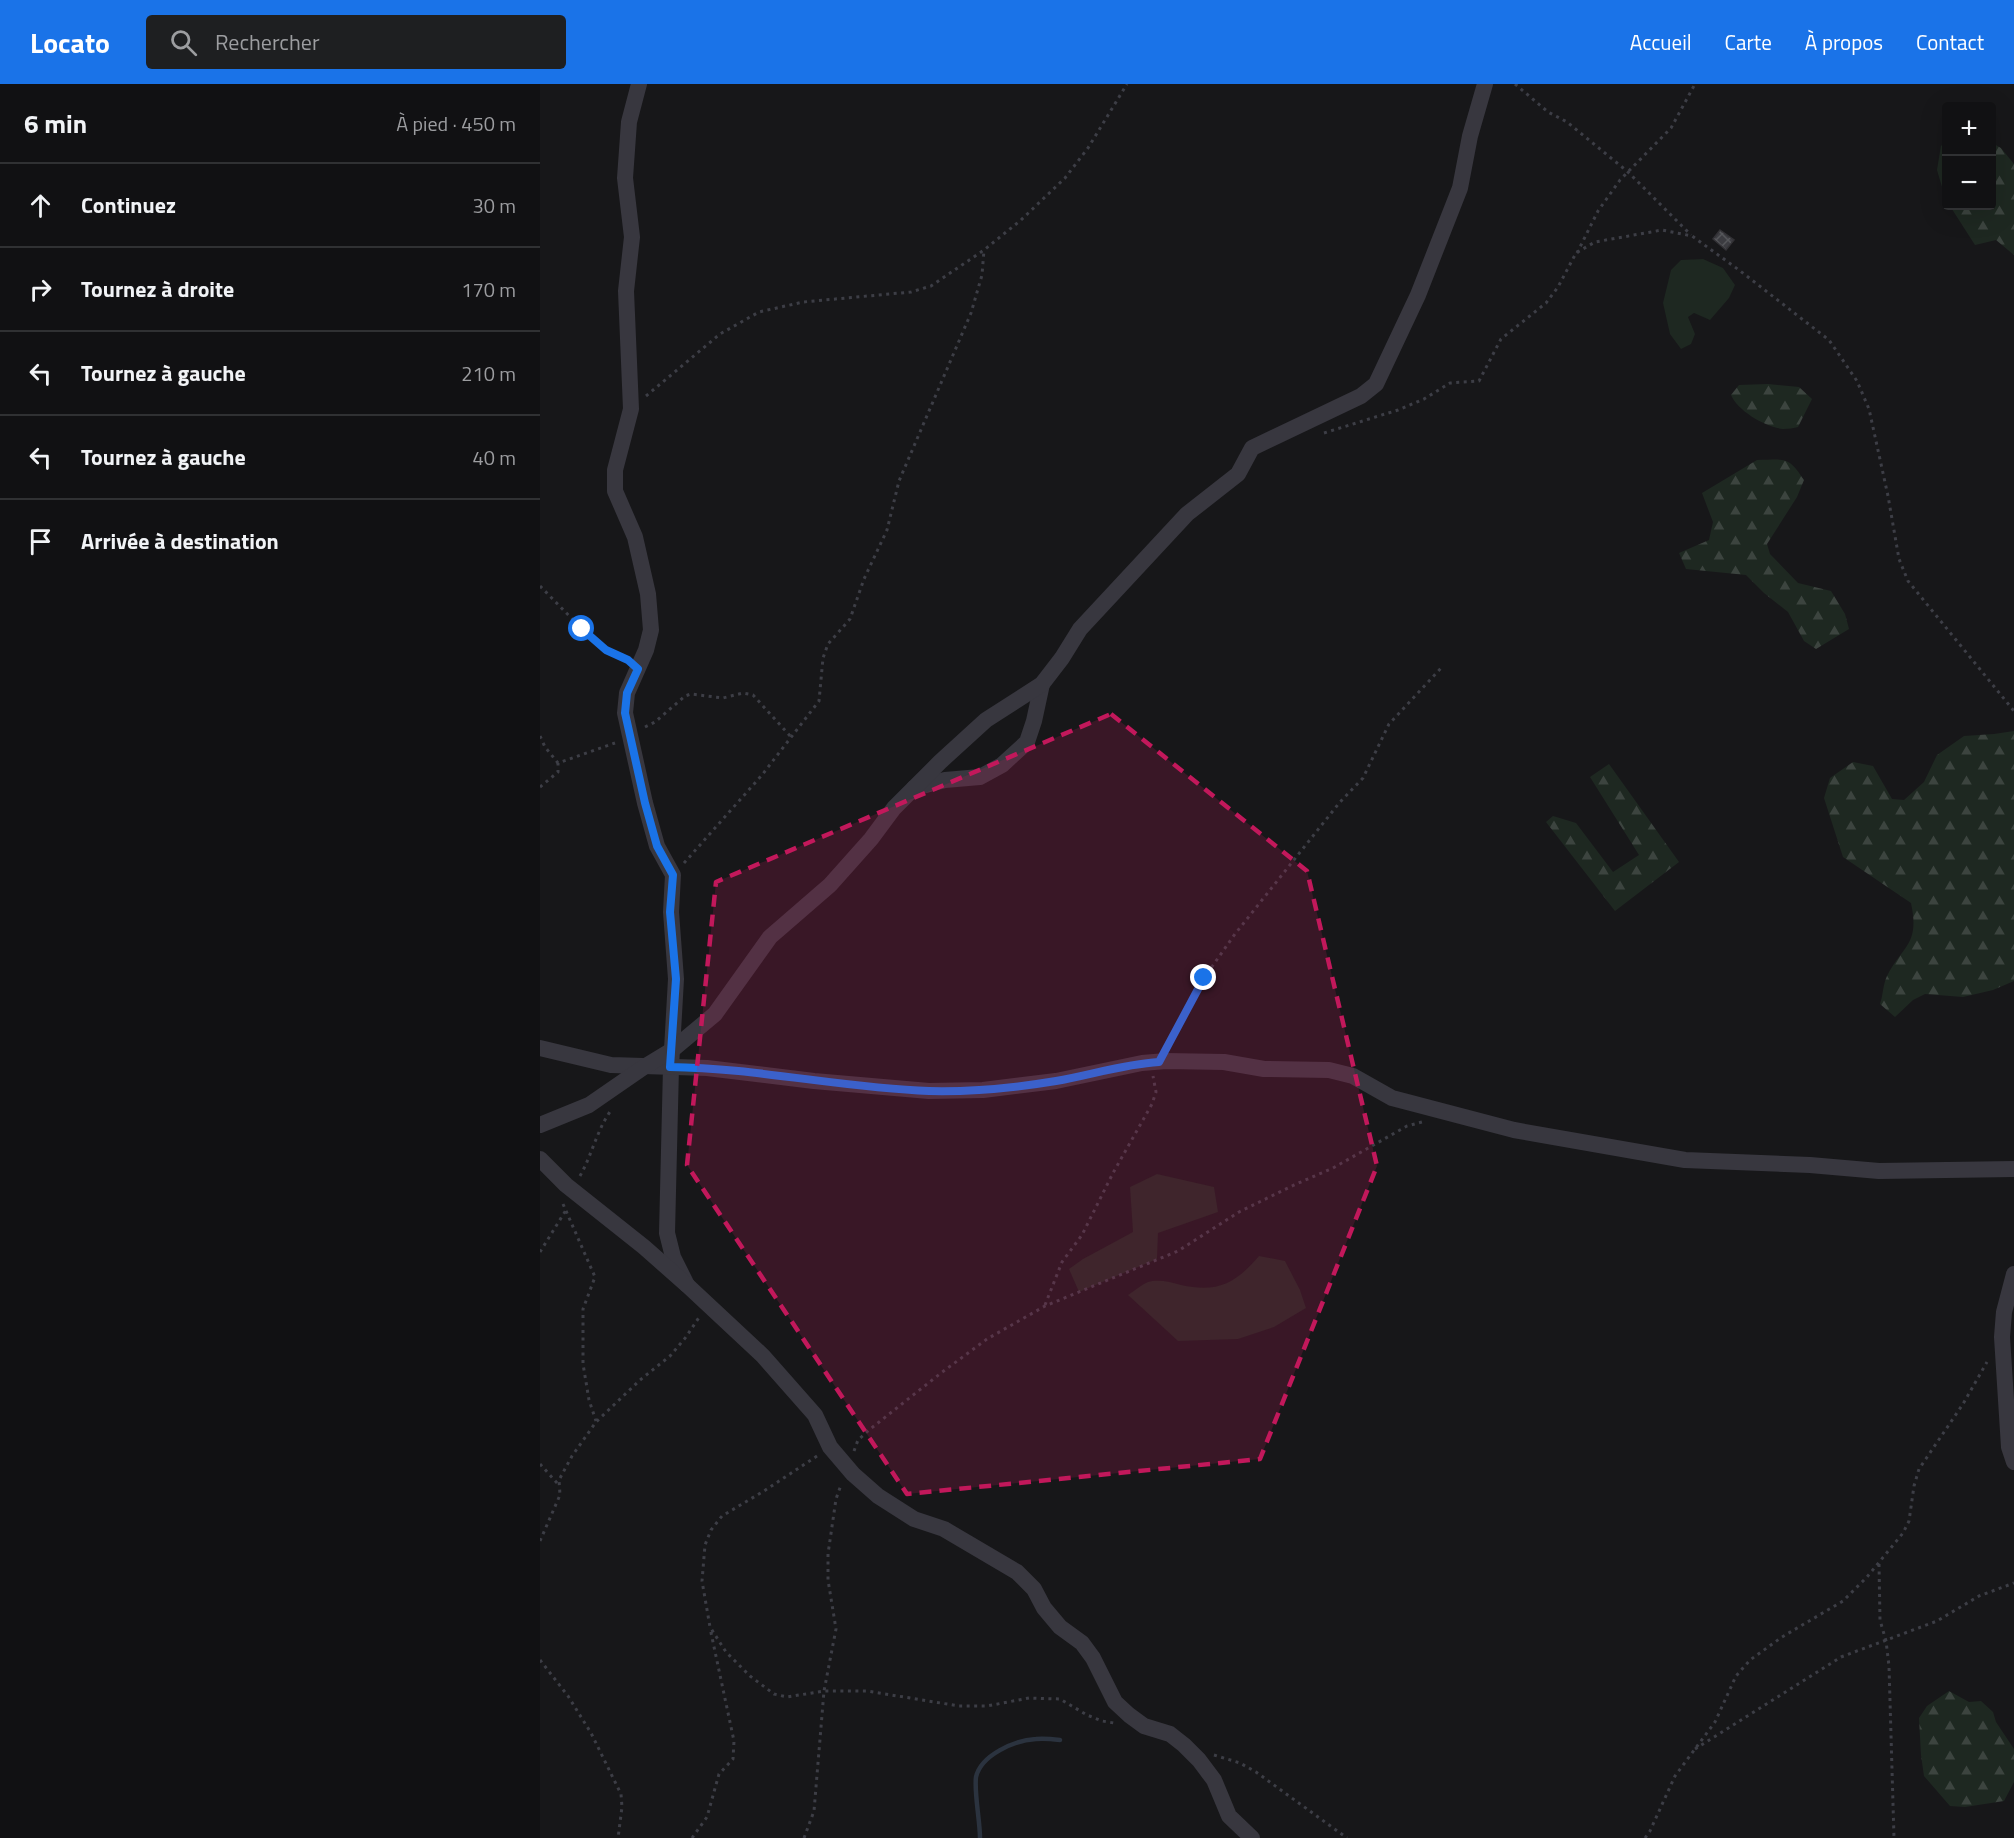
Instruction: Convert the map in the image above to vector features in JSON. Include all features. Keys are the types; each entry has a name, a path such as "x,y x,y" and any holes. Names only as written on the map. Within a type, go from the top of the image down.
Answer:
{"street":[{"path":"639,84 629,122 625,178 632,237 626,291 631,409 617,462 615,491 635,537 648,594 651,630 646,650 627,693 625,713 657,846 673,875 670,912 676,979 671,1059 667,1233 673,1257 687,1285"},
{"path":"540,1125 589,1105 644,1067 671,1059 715,1014 770,938 830,885 871,839 894,808 986,720 1042,684 1080,629 1187,514 1238,474 1252,448 1361,396 1376,384 1418,296 1460,188 1470,136 1485,84"},
{"path":"914,788 945,780 980,777 1002,765 1027,742 1042,684"},
{"path":"540,1048 611,1065 644,1067"},
{"path":"671,1059 706,1068 814,1081 929,1091 983,1090 1056,1081 1142,1063 1159,1062 1224,1062 1272,1069 1329,1070 1353,1076 1392,1098 1514,1130 1685,1160 1809,1165 1879,1171 2014,1169"},
{"path":"540,1159 567,1196 644,1247 764,1356 815,1415 830,1447 878,1496 914,1519 944,1529 1017,1572 1034,1589 1044,1608 1060,1627 1082,1643 1093,1658 1115,1702 1144,1726 1170,1734 1184,1745 1214,1780 1229,1816 1252,1838"},
{"path":"2014,1274 2004,1312 2002,1337 2009,1447 2014,1462"}],"path":[{"path":"631,409 720,333 759,312 803,302 911,292 931,286 984,250 1022,220 1065,178 1088,148 1126,84"},
{"path":"1515,84 1548,112 1567,122 1628,172 1692,236 1829,340 1857,381 1869,409 1899,560 1908,581 2014,711"},
{"path":"1318,435 1398,410 1424,399 1450,383 1479,381 1501,339 1546,303 1558,287 1598,212 1628,172 1671,128 1695,84"},
{"path":"1576,253 1595,242 1662,230 1692,236"},
{"path":"673,875 762,775 819,701 823,658 828,644 850,619 864,579 887,530 900,481 971,313 982,275 984,250"},
{"path":"540,585 582,629 606,650 628,660 638,669"},
{"path":"540,596 544,589"},
{"path":"1045,1306 1062,1262 1082,1235 1113,1173 1152,1104 1156,1092 1153,1075 1204,978 1235,934 1340,802 1363,778 1389,724 1443,666"},
{"path":"558,764 610,745 655,722 684,696 691,694 723,698 743,693 753,695 792,738"},
{"path":"540,736 558,764 558,772 540,787"},
{"path":"596,1422 589,1400 583,1364 583,1309 595,1277 566,1211 567,1196 587,1163 607,1116 613,1108"},
{"path":"692,1838 707,1817 719,1774 734,1759 734,1742 702,1581 705,1545 711,1530 723,1516 830,1447 858,1440 941,1372 987,1340 1045,1306 1178,1251 1239,1212 1333,1168 1407,1126 1449,1113"},
{"path":"540,1252 566,1211 567,1196"},
{"path":"540,1541 560,1495 559,1480 572,1456 596,1422 640,1380 670,1356 708,1304"},
{"path":"1645,1838 1675,1776 1715,1722 1737,1676 1750,1660 1782,1637 1843,1601 1903,1533 1909,1521 1919,1469 1963,1404 2002,1337"},
{"path":"804,1838 814,1811 824,1691 836,1629 828,1580 828,1554 836,1498 858,1440"},
{"path":"540,1464 559,1486"},
{"path":"1879,1562 1880,1620 1886,1641 1891,1708 1894,1838"},
{"path":"1694,1750 1841,1657 1937,1622 1979,1596 2014,1583"},
{"path":"710,1627 726,1652 750,1676 774,1694 787,1697 824,1691 867,1691 959,1706 987,1706 1029,1698 1060,1699 1102,1721 1114,1723 1136,1720"},
{"path":"540,1660 568,1696 591,1733 621,1794 622,1807 618,1838"},
{"path":"1184,1745 1240,1763 1256,1772 1347,1838"}],"highlighted area":[{"path":"1111,714 1307,871 1377,1166 1260,1459 907,1494 687,1165 716,882"}],"green space":[{"path":"1942,145 1942,187 1937,170"},
{"path":"1996,145 2014,164 2014,255 1996,240 1975,245 1953,210 1996,210"},
{"path":"1703,259 1723,268 1735,285 1729,298 1710,320 1694,313 1688,317 1695,334 1691,344 1681,349 1670,334 1663,303 1671,270 1681,260"},
{"path":"1768,384 1799,387 1812,399 1798,427 1783,429 1760,422 1740,407 1731,395 1739,385"},
{"path":"1757,460 1785,461 1794,466 1804,480 1797,497 1767,544 1770,554 1798,583 1831,591 1845,614 1849,629 1816,649 1804,641 1788,612 1746,575 1686,569 1679,553 1709,540 1713,522 1702,493"},
{"path":"2014,731 2014,981 1993,990 1963,997 1925,994 1913,1000 1895,1017 1880,1004 1887,976 1912,936 1911,903 1843,857 1824,798 1830,778 1853,762 1873,766 1892,799 1904,800 1924,782 1937,755 1964,736"},
{"path":"1609,764 1679,862 1615,911 1546,822 1553,816 1576,823 1613,872 1639,855 1590,777"},
{"path":"1157,1174 1214,1187 1218,1212 1158,1233 1157,1259 1079,1292 1069,1269 1133,1232 1130,1187"},
{"path":"1259,1256 1285,1261 1300,1290 1306,1308 1274,1327 1238,1339 1178,1341 1128,1295 1152,1281 1194,1287 1215,1287 1233,1280"},
{"path":"1949,1691 1969,1702 1981,1701 1993,1712 1996,1722 2014,1749 2014,1782 2004,1801 1965,1807 1950,1806 1924,1776 1919,1718 1927,1706"}],"building":[{"path":"1720,230 1734,240 1726,250 1713,239"}],"waterway":[{"path":"980,1838 976,1783 979,1769 1000,1750 1018,1742 1039,1739 1060,1740"}],"route":[{"path":"582,629 606,650 628,660 638,669 627,693 625,713 657,846 673,875 670,912 676,979 670,1067 706,1068 814,1081 929,1091 983,1090 1056,1081 1142,1063 1159,1062 1204,978"}]}
